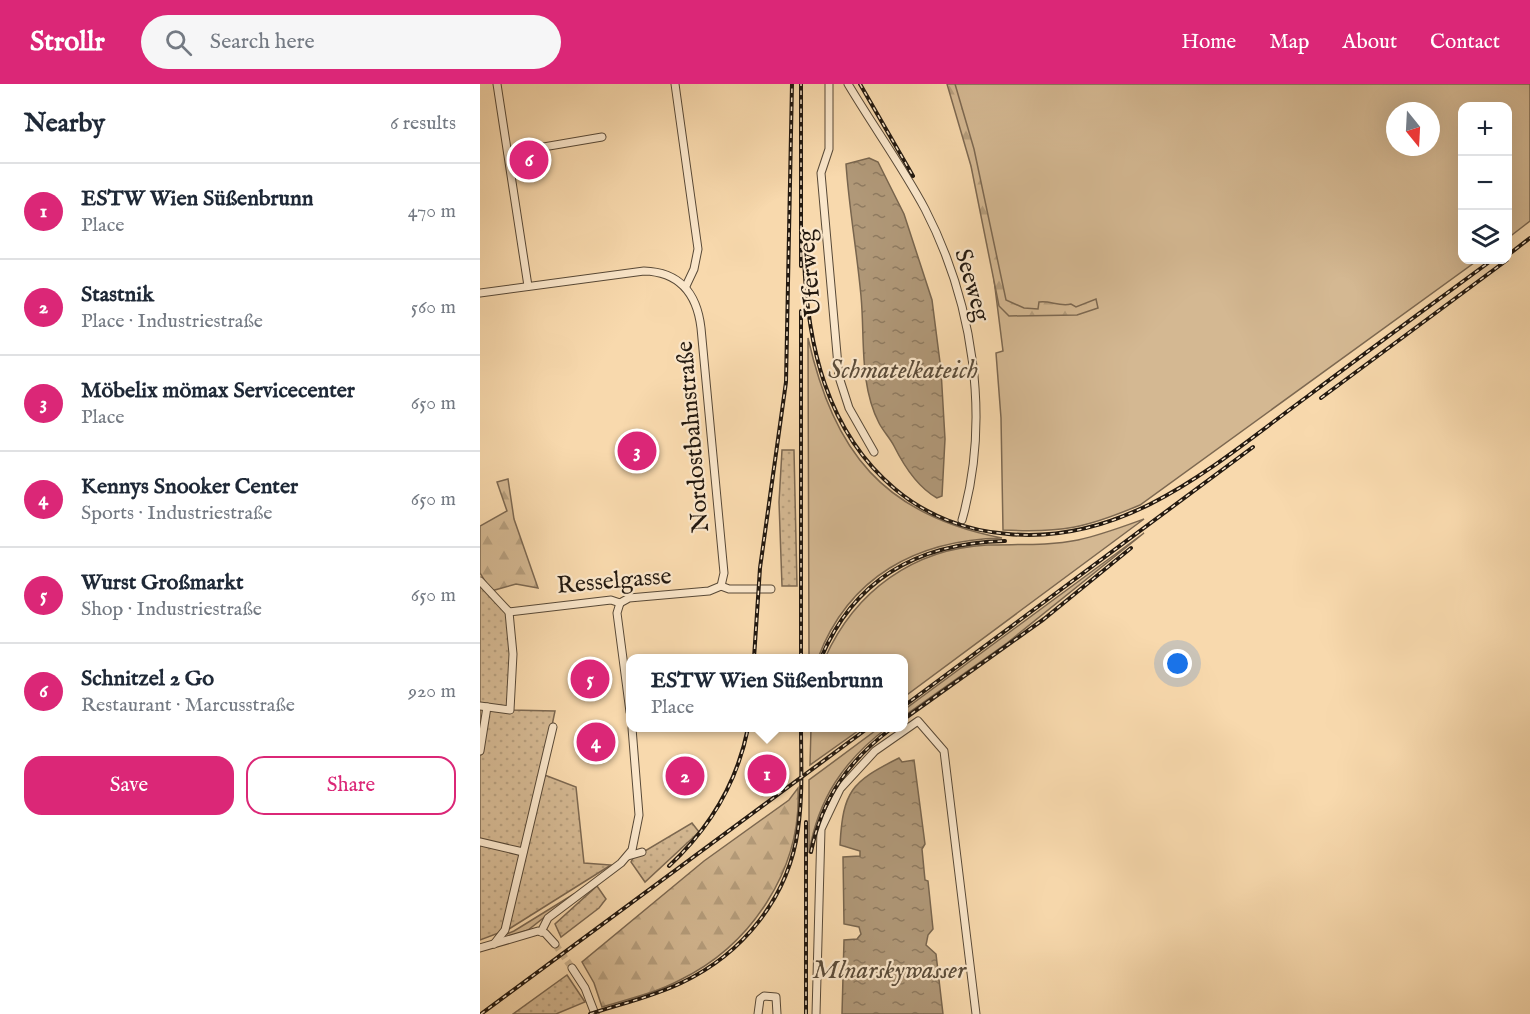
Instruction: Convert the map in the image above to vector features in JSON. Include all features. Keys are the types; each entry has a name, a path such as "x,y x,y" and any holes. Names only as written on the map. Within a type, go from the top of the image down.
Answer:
{"street":[{"path":"497,84 528,286"},
{"path":"480,293 644,271 659,272 683,284 694,269 698,249 675,84"},
{"name":"Uferweg","path":"829,84 829,149 821,173 837,359 845,399 874,452"},
{"name":"Seeweg","path":"848,84 926,212 957,290 971,355 975,396 972,469 962,520"},
{"path":"508,153 602,137"},
{"name":"Nordostbahnstraße","path":"683,284 696,302 701,328 724,573 721,586"},
{"path":"480,581 509,612 513,654 510,711 483,706 480,751"},
{"name":"Resselgasse","path":"509,612 611,600 620,603 629,598 709,591 721,586 729,589 771,589"},
{"path":"620,603 617,613 626,682"},
{"path":"908,728 918,721 921,722 944,751 976,1014"},
{"path":"494,944 505,930 553,727"},
{"path":"628,856 636,837 639,815 632,732"},
{"path":"816,1014 821,829 840,789 875,751 902,732"},
{"path":"480,842 523,852"},
{"path":"480,948 541,932 548,918 628,856 642,852"},
{"path":"541,932 555,944"},
{"path":"572,968 585,988 595,1014"},
{"path":"758,1014 760,999 768,996 776,997 777,1014"}],"green space":[{"path":"947,84 955,84 974,149 1006,300 1024,308 1038,309 1039,302 1071,304 1076,307 1096,299 1098,308 1077,315 1009,316 999,306 971,166"},
{"path":"952,84 1530,84 1530,221 1512,235 1512,102 1458,102 1458,264 1472,264 1140,505 1104,519 1073,527 1042,531 1003,530 1001,418 996,353 1003,351 989,240"},
{"path":"808,338 819,378 833,414 849,445 870,472 895,495 925,513 961,527 1002,538 971,540 942,546 915,555 890,568 867,585 848,605 831,629 820,654 809,654"},
{"path":"782,450 794,450 797,586 782,586 779,502"},
{"path":"508,479 514,519 538,588 516,584 491,591 480,573 480,526 507,511 497,482"},
{"path":"1144,519 908,694 908,654 827,654 838,634 870,594 911,565 960,548 1055,543 1103,533"},
{"path":"1144,533 1007,643 908,713 908,707"},
{"path":"480,581 506,610 513,645 510,710 555,711 542,774 576,787 584,863 611,865 509,929 480,940"},
{"path":"811,732 856,732 810,765"},
{"path":"874,732 882,732 858,753 835,782 819,815 809,853 809,780"},
{"path":"798,788 797,818 791,847 768,901 750,925 729,947 706,965 671,985 602,1007 594,983 582,962 704,861 789,800"},
{"path":"692,823 699,832 645,882 631,862 633,858"},
{"path":"597,886 606,899 599,908 561,937 555,924"},
{"path":"574,894 528,930 502,939 502,936"},
{"path":"567,975 585,1002 556,1014 513,1014"}],"water":[{"name":"Schmatelkateich","path":"869,158 878,162 904,214 932,300 941,370 945,439 942,496 937,498 917,482 907,468 879,423 868,393 861,296 846,164"},
{"name":"Mlnarskywasser","path":"899,758 902,762 914,760 925,844 922,849 925,880 928,881 933,929 928,935 926,945 936,954 943,1014 842,1014 844,940 857,939 861,934 859,927 844,924 843,857 860,856 860,851 840,845 844,812 847,800 860,782"}],"tunnel":[{"path":"555,944 572,968"}],"railway":[{"path":"754,654 760,568 786,382 792,84"},
{"path":"801,84 801,266"},
{"path":"860,84 913,176"},
{"path":"1512,252 1530,238"},
{"path":"804,257 806,290 816,353 825,384 852,441 871,466 895,489 920,507 963,526 1008,534 1052,534 1093,526 1132,513 1169,494 1240,447 1487,264"},
{"path":"1321,398 1502,264"},
{"path":"801,311 801,654"},
{"path":"908,703 1253,447"},
{"path":"823,654 835,630 852,606 872,586 894,570 918,558 945,549 974,543 1005,541"},
{"path":"908,716 1044,619 1131,548"},
{"path":"669,866 698,836 720,803 737,767 747,732"},
{"path":"590,1014 659,992 703,971 724,956 759,921 785,878 793,854 801,804 801,732"},
{"path":"481,1014 863,732"},
{"path":"811,852 822,814 830,797 850,767 887,732"},
{"path":"806,822 806,1014"}],"place":[{"name":"Schnitzel 2 Go","path":"529,160"},
{"name":"Möbelix mömax Servicecenter","path":"637,451"},
{"name":"Wurst Großmarkt","path":"590,679"},
{"name":"Kennys Snooker Center","path":"596,742"},
{"name":"ESTW Wien Süßenbrunn","path":"767,774"},
{"name":"Stastnik","path":"685,776"}]}
